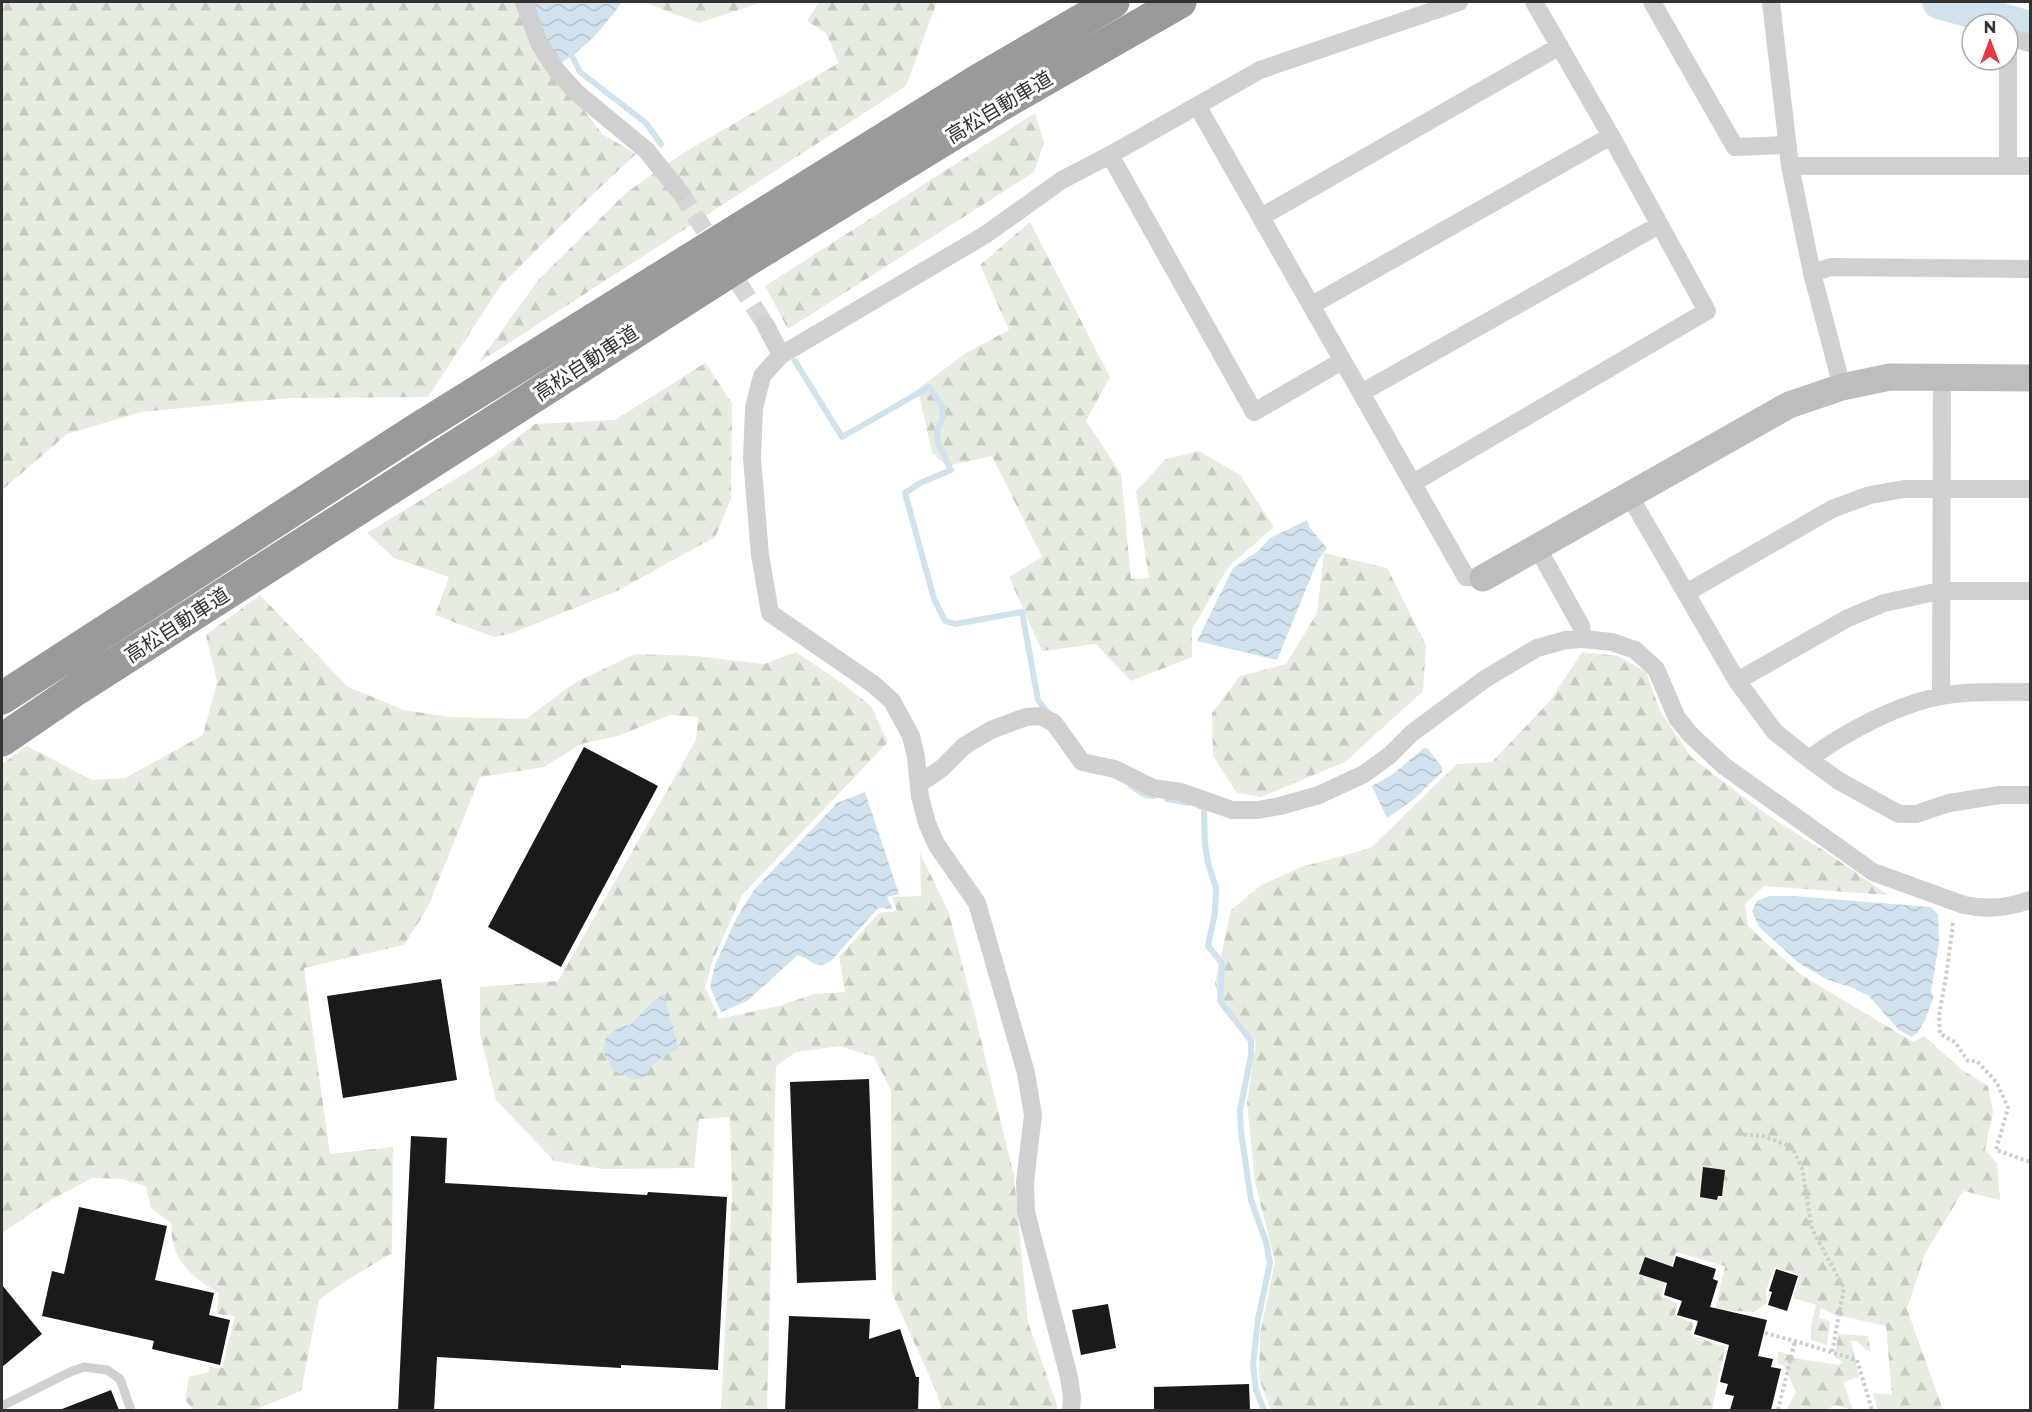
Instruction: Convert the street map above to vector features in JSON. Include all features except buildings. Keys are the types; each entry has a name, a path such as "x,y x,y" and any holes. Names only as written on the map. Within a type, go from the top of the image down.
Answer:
{"highway":[{"name":"高松自動車道","path":"2,698 416,430 979,80 1113,2"},
{"name":"高松自動車道","path":"2,740 737,266 997,107 1180,2"}],"street":[{"path":"524,2 539,43 557,71 577,93 646,150 680,192"},
{"path":"1071,1410 1069,1377 1026,1212 1025,1182 1033,1115 1026,1073 977,903 936,844 927,823 920,797 920,784 911,736 892,701 864,678 770,613 760,555 752,458 754,408 762,376 781,355 985,236 1062,180 1110,156 1260,70 1459,2"},
{"path":"1413,483 1707,311 1534,2"},
{"path":"1652,2 1735,147 1788,145"},
{"path":"1771,2 1791,166 1812,273 1842,387"},
{"path":"2008,165 2008,37 2031,43"},
{"path":"1261,217 1560,46"},
{"path":"1198,107 1466,577 1483,578 1790,405 1842,387 1890,376 2031,378"},
{"path":"1312,305 1611,136"},
{"path":"1110,156 1254,412 1342,361"},
{"path":"1791,166 2031,166"},
{"path":"1361,393 1659,225"},
{"path":"1812,273 1831,267 2031,269"},
{"path":"765,324 781,355"},
{"path":"1941,696 1942,377"},
{"path":"1686,593 1832,509 1870,495 1904,489 2031,489"},
{"path":"1629,495 1737,681 1775,732 1809,759 1839,781 1899,814 1916,814 1950,803 2000,795 2031,795"},
{"path":"1537,547 1581,626 1582,639"},
{"path":"1737,681 1848,618 1884,603 1940,591 2031,591"},
{"path":"920,784 942,768 963,746 991,730 1026,717 1041,716 1054,723 1082,762 1115,769 1153,788 1181,792 1232,810 1258,810 1280,806 1319,795 1364,774 1390,755 1412,733 1485,679 1537,648 1566,640 1612,642 1635,650 1656,669 1677,718 1690,734 1724,766 1873,872 1964,905 1979,908 2008,907 2031,900"},
{"path":"1809,759 1831,743 1886,714 1941,696 1977,692 2031,692"}],"lane":[{"path":"2,1406 84,1367 107,1370 120,1379 131,1410"}],"path":[{"path":"1953,923 1939,1016 1940,1034 1955,1042 1968,1061 1977,1061 1997,1083 2008,1108 1996,1150 2031,1162"},
{"path":"1738,1134 1763,1136 1792,1147 1803,1168 1812,1229 1844,1288 1832,1352"},
{"path":"1765,1333 1857,1360 1872,1410"},
{"path":"1778,1410 1796,1341"}],"green space":[{"path":"2,2 520,2 537,48 602,134 636,154 501,285 428,397 289,398 141,412 67,434 2,490"},
{"path":"643,2 760,2 760,3 699,23"},
{"path":"819,2 937,2 906,86 478,363 539,279 627,192 688,150 839,63 826,33 807,21"},
{"path":"1035,113 1044,143 1034,172 788,329 765,286"},
{"path":"1030,222 1110,377 1086,421 1121,474 1131,579 1149,578 1136,491 1166,459 1199,451 1240,475 1274,527 1229,566 1192,629 1192,657 1131,681 1096,644 1042,651 1009,577 1042,557 992,456 947,466 932,453 918,389 966,353 1009,330 980,265"},
{"path":"705,363 732,403 731,499 715,537 617,591 510,634 494,637 435,615 449,577 394,558 367,533 493,456 535,424 615,420"},
{"path":"1324,553 1387,568 1426,645 1423,691 1345,762 1261,797 1237,793 1213,756 1212,713 1240,676 1286,664 1317,613"},
{"path":"260,595 348,687 404,710 449,717 526,719 576,682 635,654 695,656 764,664 796,652 871,706 888,742 742,895 713,960 705,987 719,1019 782,1005 814,994 845,992 839,957 879,913 897,911 892,897 921,896 920,853 949,913 973,1007 1014,1176 1028,1322 1057,1410 942,1410 936,1391 892,1293 891,1090 874,1057 840,1046 796,1052 776,1066 767,1410 721,1410 732,1194 730,1117 699,1119 694,1168 603,1169 554,1161 496,1100 480,1034 480,987 558,981 696,740 698,717 670,715 618,736 581,744 544,767 480,777 427,909 404,945 304,968 330,1154 393,1147 392,1253 319,1300 301,1391 254,1410 194,1410 185,1400 189,1377 208,1372 210,1367 222,1368 235,1316 217,1314 219,1293 200,1281 184,1265 174,1247 172,1224 151,1208 146,1186 122,1179 92,1178 49,1201 2,1233 2,764 27,746 92,780 125,778 203,735 217,682 206,635","holes":["664,995 679,1049 661,1056 651,1066 621,1026 630,1025 650,1002"]},
{"path":"1582,652 1618,656 1646,672 1660,711 1691,757 1766,814 1888,895 1764,886 1745,904 1748,926 1800,974 1913,1042 1924,1036 1961,1069 1988,1086 1993,1112 1985,1150 1997,1163 2000,1200 1963,1191 1925,1254 1907,1309 1943,1410 1878,1410 1873,1393 1892,1395 1886,1326 1833,1314 1821,1308 1819,1318 1830,1321 1827,1345 1811,1340 1811,1326 1816,1305 1793,1298 1801,1275 1774,1267 1766,1291 1767,1303 1754,1312 1715,1310 1725,1266 1676,1252 1661,1296 1678,1303 1674,1316 1694,1323 1690,1335 1725,1347 1712,1410 1271,1410 1259,1378 1260,1334 1275,1262 1255,1182 1247,1103 1256,1042 1219,1003 1215,983 1231,910 1260,886 1301,867 1371,848 1457,764 1492,762 1550,701"},
{"path":"1838,1334 1868,1336 1871,1353 1856,1341 1851,1341 1859,1377 1843,1382 1853,1410 1835,1405 1829,1410 1786,1410 1796,1392 1784,1366 1777,1363 1778,1351 1800,1359 1839,1365 1842,1362 1835,1357"}],"water":[{"path":"528,2 622,2 608,21 579,51 559,64"},
{"path":"1307,520 1310,528 1327,548 1317,562 1277,660 1197,641 1233,568 1258,551 1270,538"},
{"path":"1424,748 1428,749 1442,767 1442,772 1413,800 1387,818 1372,786 1393,774"},
{"path":"865,792 899,894 887,897 893,909 878,908 831,961 817,965 798,955 747,1001 721,1012 710,987 715,965 737,917 754,890 837,803"},
{"path":"1770,896 1930,907 1938,914 1939,943 1931,992 1934,996 1918,1032 1912,1037 1899,1030 1869,996 1826,979 1799,963 1759,927 1752,911 1757,901"},
{"path":"664,994 679,1049 659,1060 644,1078 631,1079 613,1070 603,1052 606,1037 621,1026 630,1025 651,1002"}],"waterway":[{"path":"1939,2 2030,28"},
{"path":"569,50 580,72 646,123 661,144"},
{"path":"795,361 842,437 929,387 942,406 943,417 937,431 938,443 951,470 920,483 905,493 934,599 945,621 955,624 1022,612 1038,700 1049,714"},
{"path":"1131,786 1145,795 1154,796"},
{"path":"1167,799 1189,803"},
{"path":"1199,806 1204,807 1205,844 1216,888 1215,913 1208,946 1222,963 1220,1001 1251,1041 1251,1056 1240,1110 1251,1200 1266,1242 1270,1263 1258,1319 1253,1365 1256,1390 1264,1410"}],"tunnel":[{"path":"680,192 765,324"}]}
